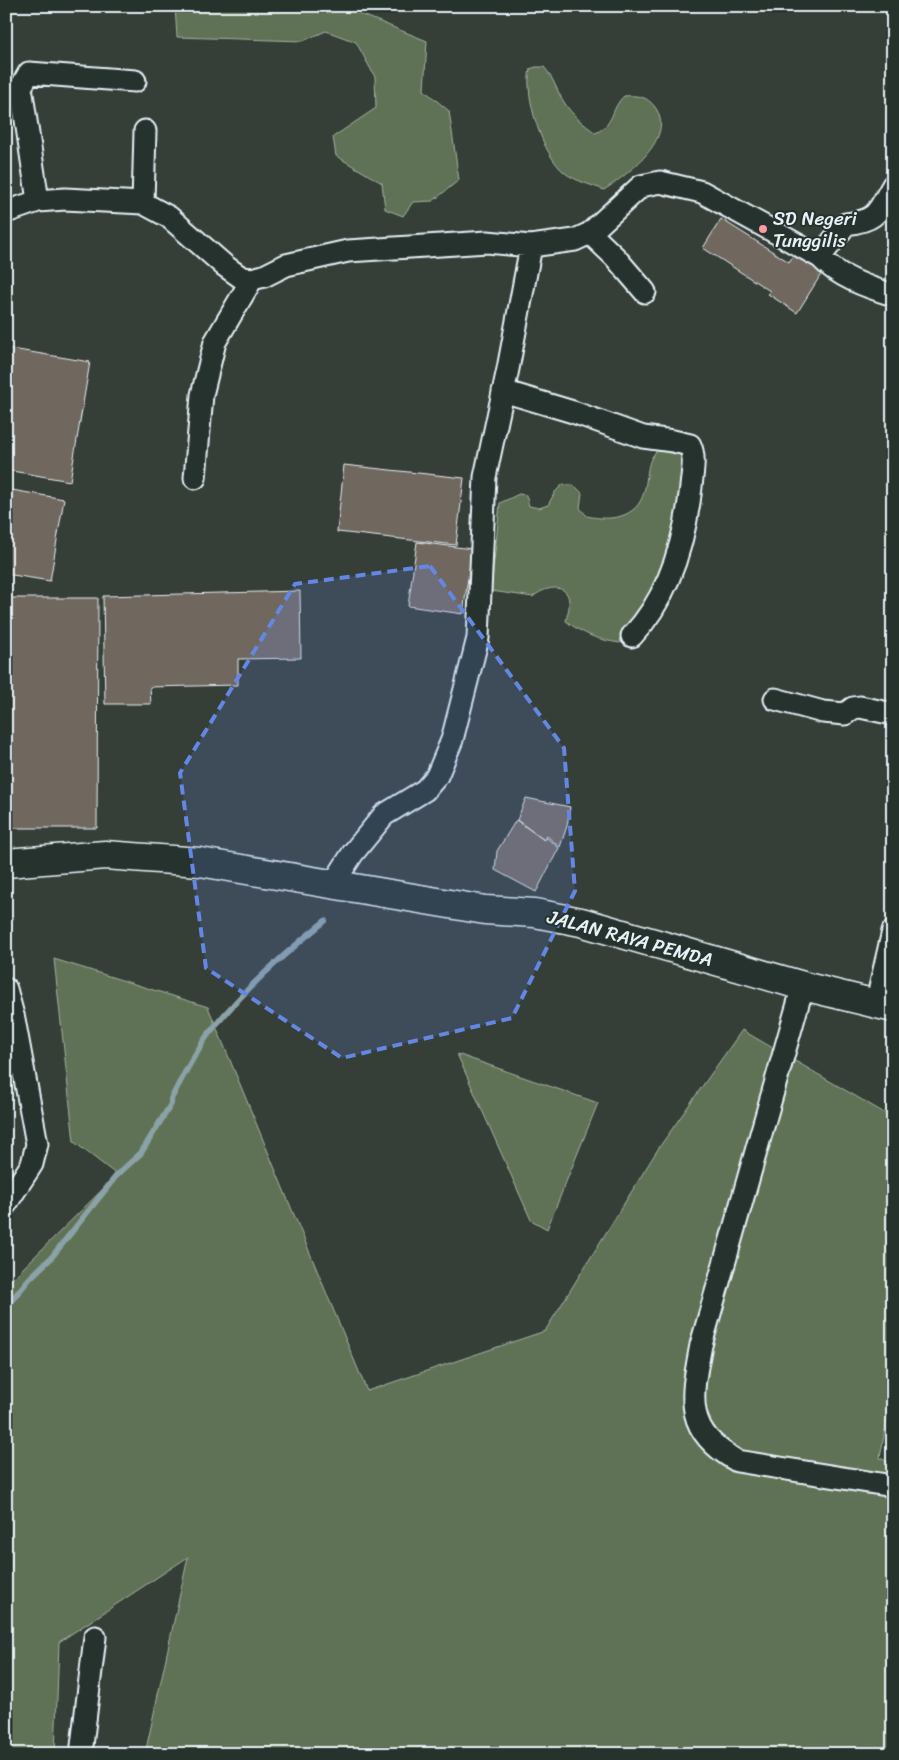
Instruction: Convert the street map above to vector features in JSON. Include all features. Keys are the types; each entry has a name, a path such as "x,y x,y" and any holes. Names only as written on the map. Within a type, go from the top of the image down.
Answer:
{"main road":[{"name":"JALAN RAYA PEMDA","path":"6,863 105,855 200,862 485,910 535,913 581,922 802,986 885,1007"}],"street":[{"path":"38,201 21,87 29,73 134,81"},
{"path":"143,204 145,131"},
{"path":"6,212 38,201 65,199 143,204 170,218 225,266 242,278 252,279 264,276 295,262 348,252 487,242 531,246 575,240 590,233 641,186 660,182 702,192 820,258 830,268 873,289 893,295"},
{"path":"820,258 846,224 862,222 874,216 893,185"},
{"path":"590,233 628,272 644,292"},
{"path":"333,884 359,846 384,815 425,790 437,776 452,740 478,638 485,477 504,391 531,246"},
{"path":"195,478 202,395 215,342 252,279"},
{"path":"504,391 573,412 643,437 690,445 693,451 693,470 688,512 680,550 649,618 632,636"},
{"path":"775,699 823,712 845,714 853,708 860,708 893,714"},
{"path":"885,1007 893,930"},
{"path":"802,986 701,1345 692,1391 694,1410 701,1431 722,1453 737,1461 893,1486"},
{"path":"6,989 14,1019 37,1144 32,1164 6,1204"},
{"path":"81,1754 95,1637"}],"highlighted area":[{"path":"430,566 564,748 575,891 512,1018 342,1058 206,968 180,773 295,584"}],"green space":[{"path":"175,6 350,6 358,13 427,41 424,90 449,111 459,180 433,201 413,202 403,216 385,209 382,183 336,156 333,137 376,108 375,77 356,42 326,31 303,41 177,37"},
{"path":"544,67 570,111 596,133 607,124 624,96 637,96 649,100 655,107 660,119 660,131 655,143 636,165 604,190 569,176 549,153 532,109 529,80 530,69"},
{"path":"668,443 684,444 690,492 651,613 620,643 592,636 566,621 569,601 564,591 554,588 548,589 533,597 491,591 500,503 519,494 526,495 529,506 539,508 548,505 555,492 563,484 575,486 582,493 580,508 587,516 613,518 621,516 629,513 640,501 644,492 651,458 660,448"},
{"path":"54,959 208,1007 367,1391 545,1331 658,1149 742,1030 893,1118 893,1384 880,1458 893,1464 893,1754 145,1754 188,1557 59,1642 55,1754 6,1754 6,1285 117,1175 74,1142"},
{"path":"457,1054 598,1103 547,1229 531,1220"}],"building":[{"path":"721,219 789,262 797,250 825,268 797,313 768,294 770,291 703,248"},
{"path":"6,348 90,362 70,481 6,470"},
{"path":"344,465 464,478 456,545 337,532"},
{"path":"6,489 64,499 50,581 6,574"},
{"path":"417,542 472,549 463,614 408,606"},
{"path":"300,591 301,658 238,659 238,685 150,687 151,704 105,704 103,596"},
{"path":"6,598 98,598 97,828 11,828 11,798 6,798"},
{"path":"526,798 570,807 567,826 560,847 547,836 544,840 517,820"},
{"path":"516,820 544,840 547,838 559,848 536,892 495,870 497,851"}],"waterway":[{"path":"6,1307 30,1278 51,1258 117,1175 141,1153 171,1104 171,1099 197,1051 220,1020 262,975 325,921"}],"place":[{"name":"SD Negeri Tunggilis","path":"763,229"}]}
